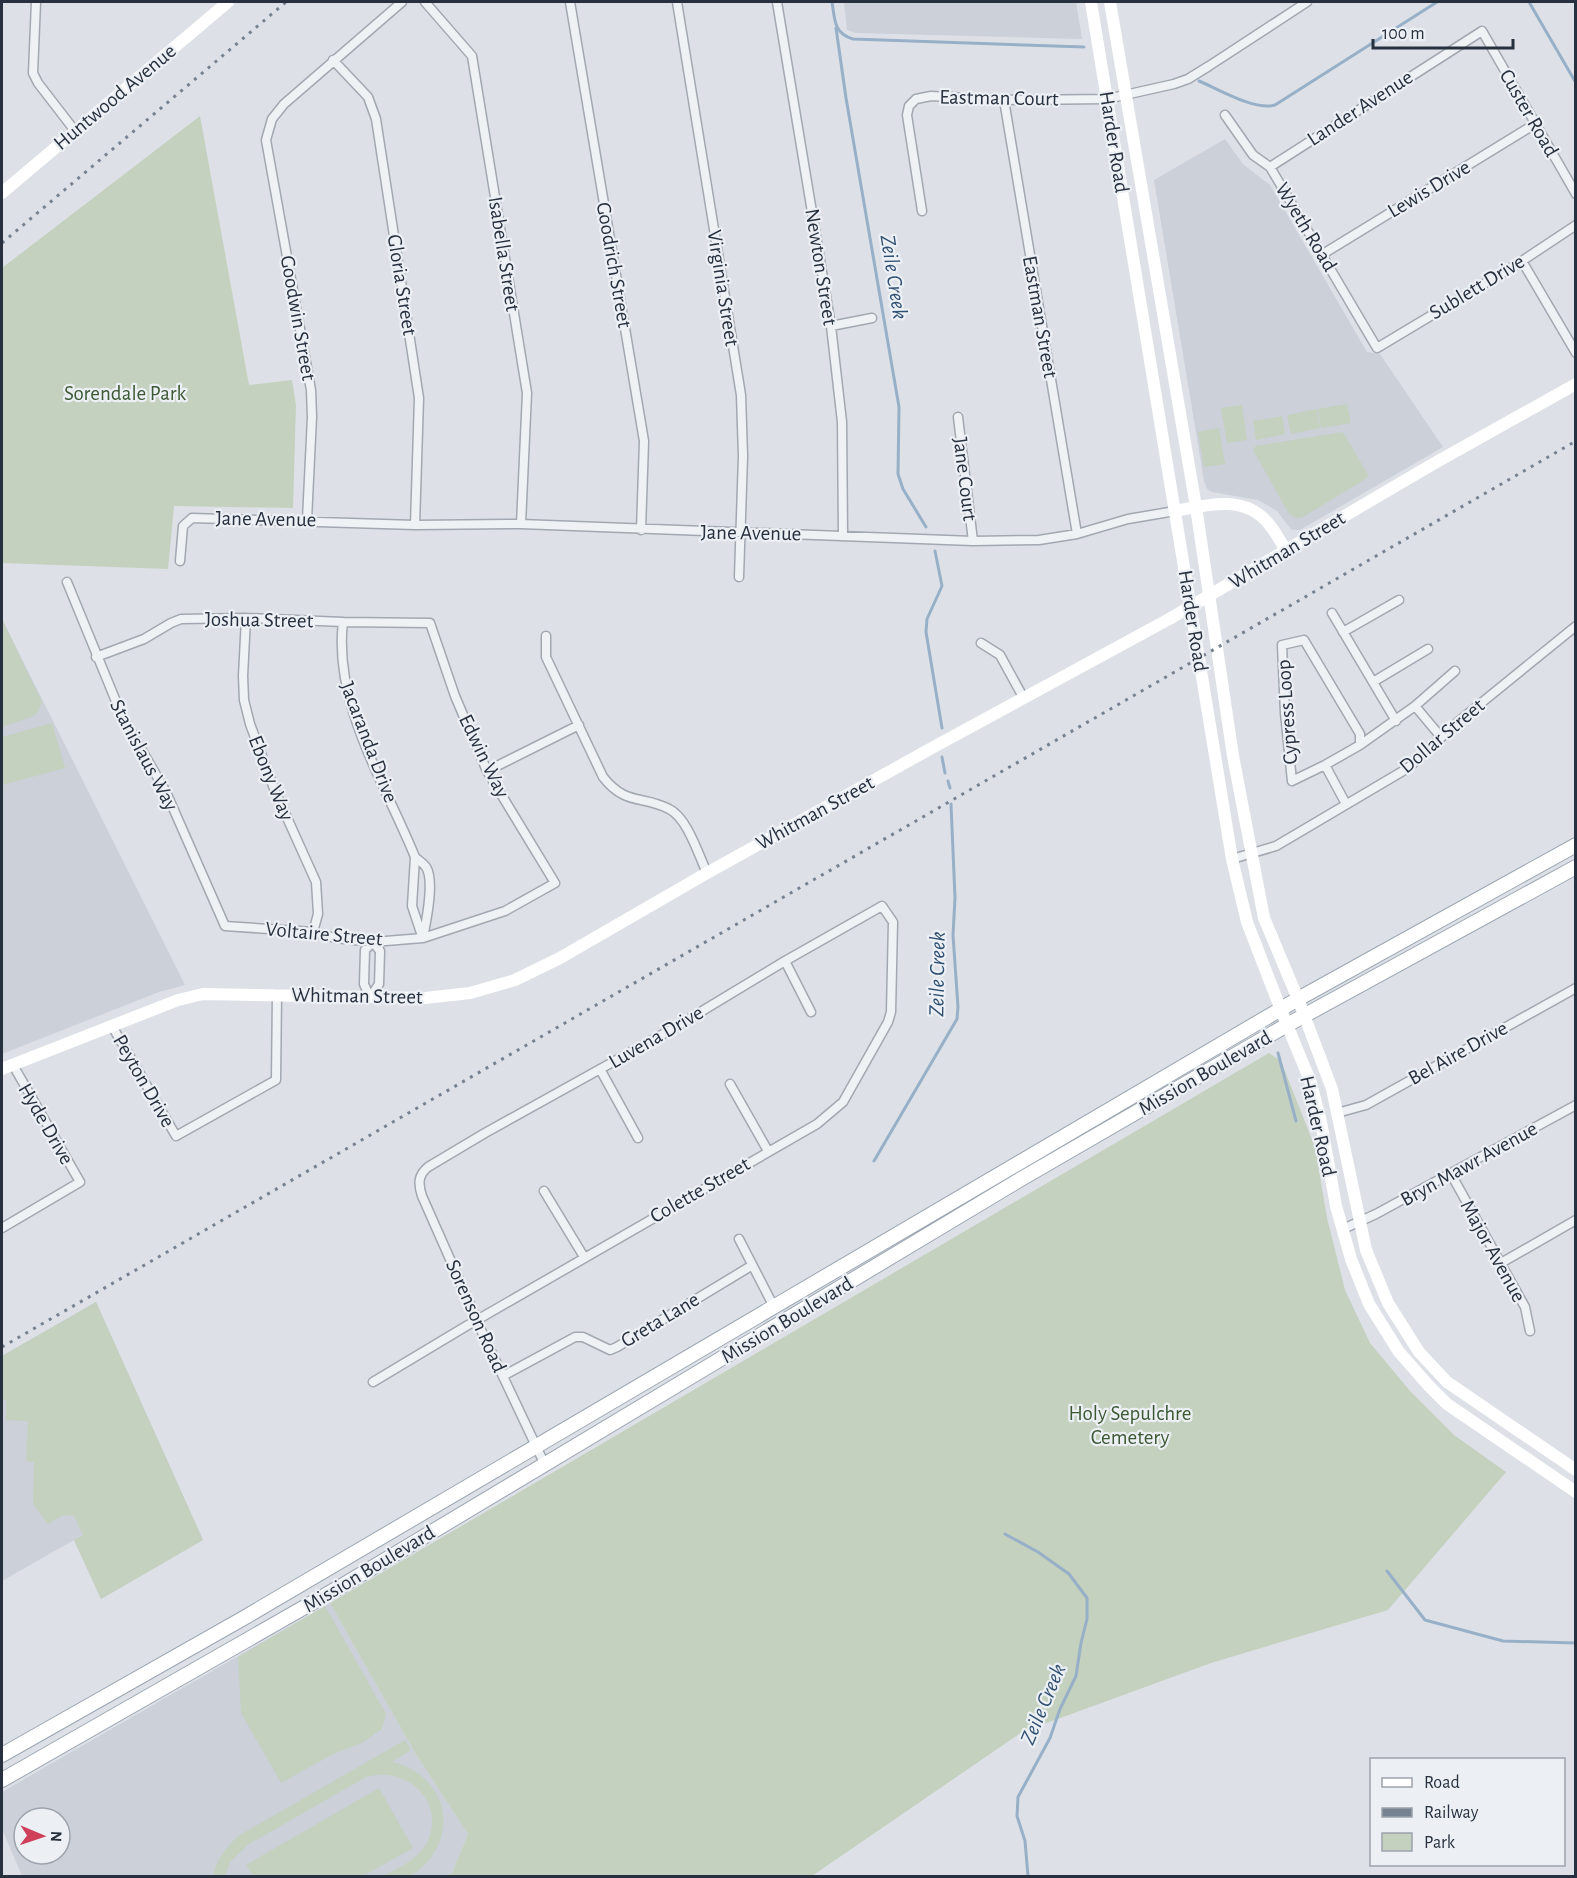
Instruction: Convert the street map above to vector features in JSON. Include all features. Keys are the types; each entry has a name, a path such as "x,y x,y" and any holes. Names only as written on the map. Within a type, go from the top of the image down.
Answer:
{"main road":[{"name":"Mission Boulevard","path":"2,1755 287,1593 1298,999 1575,845"},
{"name":"Mission Boulevard","path":"2,1780 545,1465 1021,1179 1287,1025 1575,867"},
{"path":"975,1208 988,1190 1018,1172 1022,1167 1021,1162"},
{"path":"252,1637 285,1603 287,1593"}],"street":[{"path":"36,2 33,73 38,84 75,131"},
{"name":"Huntwood Avenue","path":"2,193 228,2"},
{"path":"333,60 402,2"},
{"name":"Isabella Street","path":"425,2 472,56 527,393 521,524"},
{"name":"Goodrich Street","path":"570,2 644,441 641,530"},
{"name":"Virginia Street","path":"677,2 741,395 743,456 739,577"},
{"name":"Newton Street","path":"777,2 831,326 842,422 843,535"},
{"name":"Harder Road","path":"1090,2 1232,859 1247,922 1311,1083 1321,1122 1336,1206 1351,1259 1369,1304 1399,1352 1418,1374 1462,1415 1575,1492"},
{"name":"Harder Road","path":"1110,2 1196,507 1233,756 1264,918 1330,1081 1366,1250 1388,1303 1419,1352 1447,1382 1575,1470"},
{"name":"Eastman Court","path":"922,211 908,126 909,106 916,99 931,96 1004,100 1107,99 1126,96 1188,79 1308,2"},
{"name":"Custer Road","path":"1482,31 1575,194"},
{"name":"Lander Avenue","path":"1270,167 1482,31"},
{"name":"Goodwin Street","path":"307,520 312,417 311,390 267,140 272,119 284,104 333,60"},
{"name":"Gloria Street","path":"333,60 368,98 376,119 419,398 415,525"},
{"name":"Eastman Street","path":"1004,100 1077,534"},
{"name":"Wyeth Road","path":"1225,115 1253,155 1270,167 1377,348"},
{"name":"Lewis Drive","path":"1323,254 1535,124"},
{"name":"Sublett Drive","path":"1377,348 1522,261 1575,225"},
{"path":"1522,261 1575,353"},
{"path":"831,326 872,318"},
{"name":"Whitman Street","path":"7,1067 196,995 216,993 370,998 448,996 470,993 515,980 560,958 707,873 1023,697 1171,618 1433,464 1575,384"},
{"name":"Jane Court","path":"958,417 973,541"},
{"name":"Jane Avenue","path":"180,561 183,526 192,518 415,525 521,524 973,541 1039,540 1077,534 1128,519 1228,504 1248,507 1268,522 1286,550"},
{"name":"Stanislaus Way","path":"67,582 122,716 166,792 225,926"},
{"path":"1343,632 1399,600"},
{"path":"1332,613 1396,721"},
{"name":"Joshua Street","path":"96,657 144,639 171,622 181,620 246,618 343,622 430,622"},
{"name":"Ebony Way","path":"246,618 244,700 250,724 275,791 315,882 318,914 314,932"},
{"name":"Jacaranda Drive","path":"343,622 340,645 342,672 348,695 358,724 415,857 426,867 429,878 428,915 423,938"},
{"name":"Edwin Way","path":"430,622 455,696 487,771 555,883"},
{"name":"Dollar Street","path":"1232,859 1276,846 1408,768 1441,737 1575,626"},
{"path":"546,636 546,657 603,777 613,790 670,809 687,829 707,873"},
{"name":"Cypress Loop","path":"1304,640 1360,734 1360,744 1324,765 1292,781 1285,713 1282,645 1304,640"},
{"path":"981,643 1000,655 1023,697"},
{"path":"1373,682 1428,649"},
{"path":"1360,744 1396,721 1455,671"},
{"path":"1415,706 1441,737"},
{"path":"487,771 579,725"},
{"name":"Cypress Loop","path":"1324,765 1346,804"},
{"name":"Jacaranda Drive","path":"415,857 412,906 423,938"},
{"name":"Voltaire Street","path":"225,926 314,932 334,938 373,942 423,938 505,911 555,883"},
{"name":"Luvena Drive","path":"428,1167 674,1028 882,906"},
{"name":"Colette Street","path":"373,1382 584,1257 817,1125 843,1102 888,1022 893,1003 893,922 882,906"},
{"path":"373,942 380,951 379,984 370,998 364,984 365,950 373,942"},
{"path":"785,961 811,1012"},
{"name":"Bel Aire Drive","path":"1337,1113 1366,1105 1575,988"},
{"name":"Peyton Drive","path":"112,1026 176,1136 276,1080 277,995"},
{"name":"Hyde Drive","path":"2,1228 80,1182 7,1067"},
{"path":"600,1069 638,1138"},
{"path":"730,1084 768,1151"},
{"name":"Bryn Mawr Avenue","path":"1361,1222 1575,1105"},
{"name":"Sorenson Road","path":"428,1167 419,1179 419,1187 502,1376 545,1465"},
{"name":"Major Avenue","path":"1451,1174 1525,1307 1530,1331"},
{"path":"544,1191 584,1257"},
{"path":"1501,1263 1575,1220"},
{"path":"1343,1229 1361,1222"},
{"path":"739,1239 774,1307"},
{"name":"Greta Lane","path":"502,1376 575,1337 583,1337 609,1350 617,1347 751,1266"}],"shaded area":[{"path":"844,2 1076,2 1082,39 856,33 847,30"},
{"path":"1225,139 1243,164 1270,185 1367,352 1380,354 1443,447 1300,530 1290,528 1277,511 1258,500 1212,492 1207,489 1204,481 1154,180"},
{"path":"2,619 185,985 159,992 2,1054"},
{"path":"96,1302 203,1540 101,1599 74,1540 2,1581 2,1356"},
{"path":"330,1603 414,1751 468,1834 452,1873 446,1876 22,1876 18,1866 72,1866 72,1806 12,1806 12,1852 2,1829 2,1792"}],"green space":[{"name":"Sorendale Park","path":"200,116 249,385 292,380 296,405 293,508 174,506 168,569 2,563 2,268"},
{"path":"1347,404 1351,423 1321,428 1318,409"},
{"path":"1242,405 1247,440 1227,443 1221,408"},
{"path":"1317,409 1320,428 1291,434 1287,415"},
{"path":"1282,416 1285,434 1256,440 1253,421"},
{"path":"1219,428 1225,464 1204,467 1198,432"},
{"path":"1343,432 1368,475 1367,478 1303,517 1297,518 1289,514 1253,450 1256,446"},
{"path":"2,619 42,702 34,716 2,727"},
{"path":"52,723 65,768 2,785 2,737"},
{"name":"Holy Sepulchre Cemetery","path":"1269,1053 1281,1061 1315,1147 1327,1218 1345,1290 1370,1343 1411,1392 1454,1435 1506,1472 1388,1610 1211,1663 1022,1732 812,1876 446,1876 452,1873 468,1834 414,1751 330,1603"},
{"path":"96,1302 203,1540 101,1599 74,1540 83,1535 74,1516 63,1515 48,1524 33,1504 34,1462 26,1461 28,1421 6,1420 6,1400 2,1400 2,1356"},
{"path":"325,1606 386,1714 382,1729 362,1743 333,1754 281,1783 241,1713 238,1657"},
{"path":"405,1740 411,1750 392,1762 408,1767 422,1776 432,1787 443,1814 443,1830 438,1845 429,1860 416,1872 404,1877 384,1876 411,1860 425,1846 431,1831 432,1816 428,1803 421,1792 410,1783 397,1777 382,1775 366,1777 249,1844 230,1862 225,1876 213,1876 222,1854 238,1836"},
{"path":"379,1788 413,1848 363,1876 253,1876 246,1865"}],"waterway":[{"name":"Zeile Creek","path":"832,2 838,29 853,39 1084,47"},
{"path":"1199,81 1247,102 1257,105 1275,105 1437,2"},
{"path":"1529,2 1576,83"},
{"name":"Zeile Creek","path":"836,28 899,407 898,474 903,489 926,527"},
{"name":"Zeile Creek","path":"935,551 942,586 927,619 926,632 942,728"},
{"name":"Zeile Creek","path":"942,757 945,773"},
{"name":"Zeile Creek","path":"948,781 950,788"},
{"name":"Zeile Creek","path":"874,1161 957,1019 951,804"},
{"path":"1278,1053 1296,1121"},
{"name":"Zeile Creek","path":"1005,1534 1038,1552 1069,1574 1087,1598 1087,1619 1076,1676 1060,1709 1050,1738 1018,1797 1017,1816 1025,1841 1028,1876"},
{"path":"1387,1571 1425,1620 1503,1641 1576,1643"}],"railway":[{"path":"2,243 286,2"},
{"path":"2,1347 1576,441"}]}
